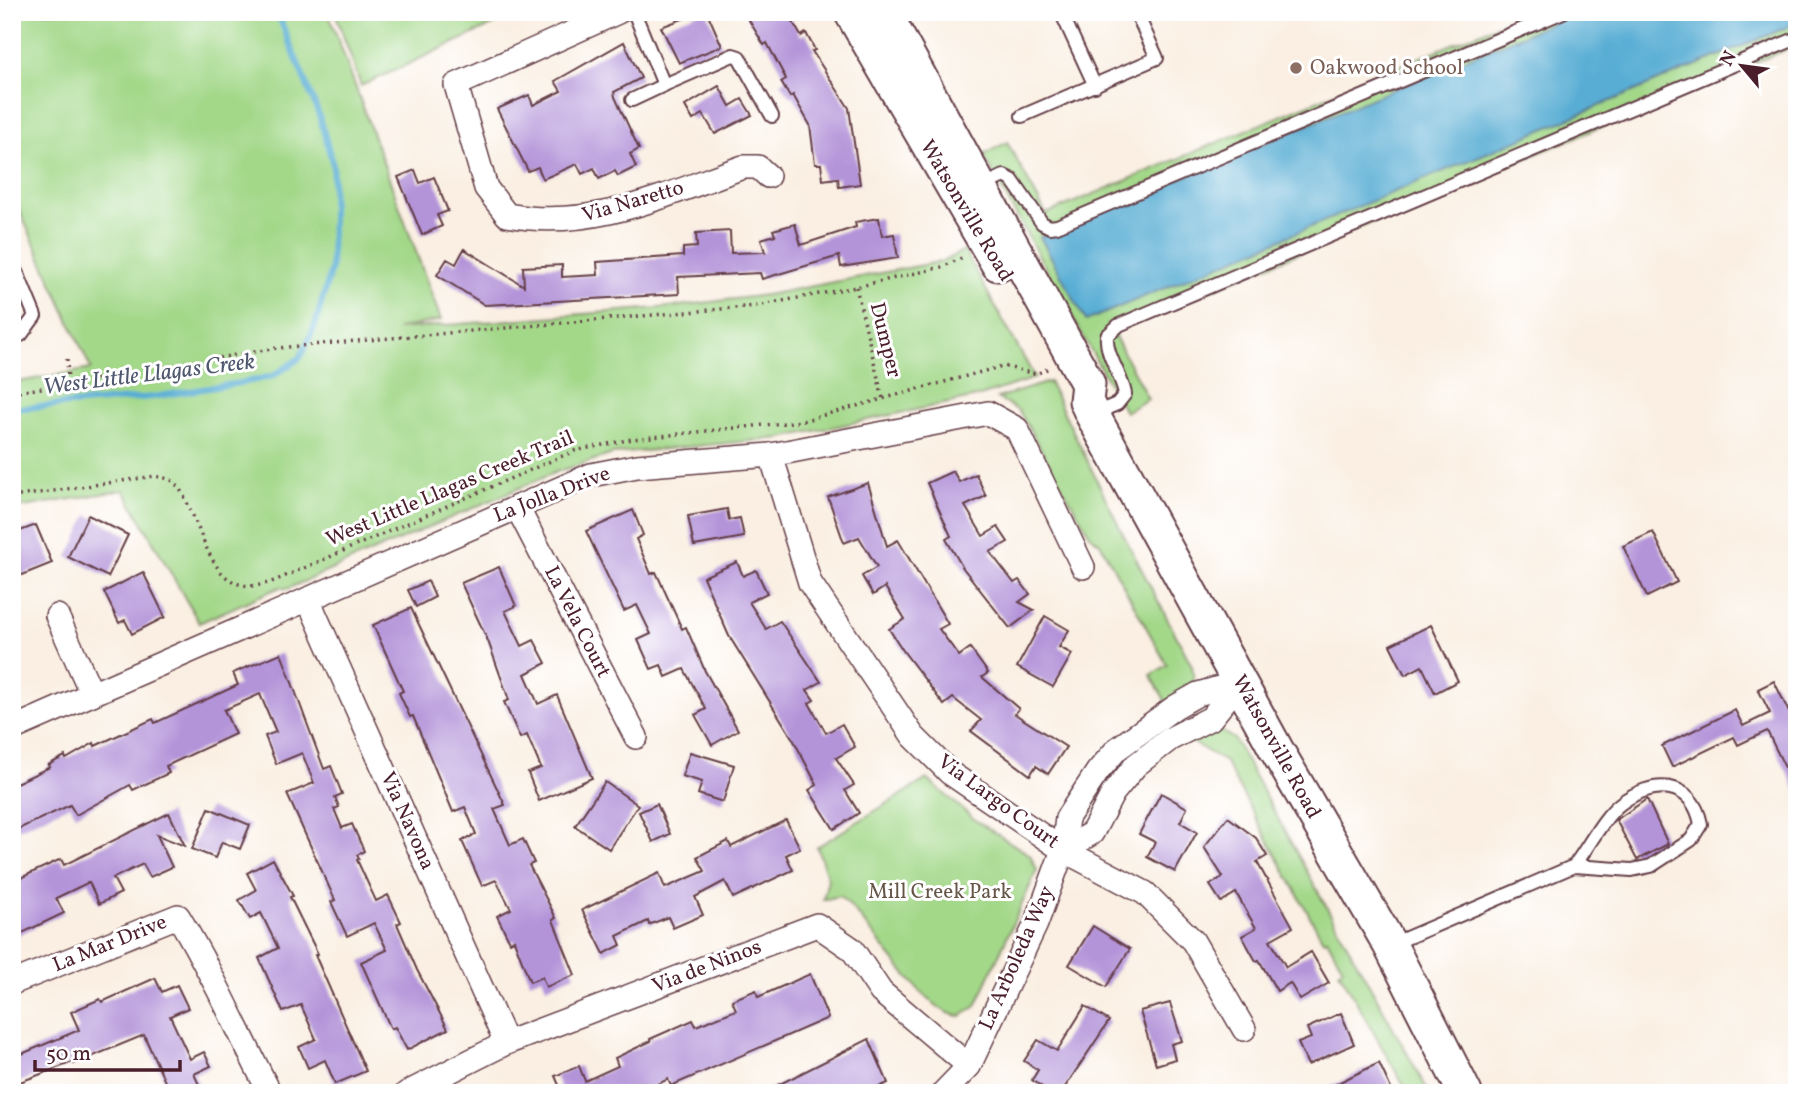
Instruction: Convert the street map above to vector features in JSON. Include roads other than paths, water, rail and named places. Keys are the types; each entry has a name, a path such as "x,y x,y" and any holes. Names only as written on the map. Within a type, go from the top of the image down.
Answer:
{"main road":[{"name":"Watsonville Road","path":"851,12 1051,354 1070,396 1089,408 1390,946 1465,1093"},
{"name":"Watsonville Road","path":"884,12 981,187 995,259"}],"street":[{"name":"Via Naretto","path":"618,12 456,85 486,188 507,215 537,220 602,216 743,167 758,167 768,176"},
{"name":"La Jolla Drive","path":"12,729 591,475 637,466 771,455 988,413 1017,429 1083,567"},
{"name":"Via Largo Court","path":"771,455 810,583 913,736 950,773 1063,850 1145,893 1193,941 1244,1029"},
{"name":"La Vela Court","path":"517,507 636,737"},
{"name":"Via Navona","path":"308,599 506,1043"},
{"path":"57,616 92,694"},
{"path":"1063,850 1092,833 1113,793 1136,765 1170,739 1211,718 1240,682"},
{"name":"La Arboleda Way","path":"943,1093 969,1066 1037,924 1063,850"},
{"name":"La Mar Drive","path":"12,983 178,916 204,957 231,1021 270,1093"},
{"name":"Via de Ninos","path":"407,1093 506,1043 817,925 852,949 881,992 969,1066"}],"lane":[{"path":"634,12 664,85"},
{"path":"1061,12 1095,86"},
{"path":"1022,116 1157,58 1136,12"},
{"path":"981,187 1004,176 1012,180 1042,223 1049,227 1058,226 1563,12"},
{"path":"1089,408 1117,404 1125,394 1123,379 1106,344 1107,336 1119,325 1797,38"},
{"path":"632,100 733,55 739,57 772,116"},
{"path":"12,260 34,316 21,335 12,336"},
{"path":"1390,946 1574,866 1632,870 1651,866 1691,840 1701,824 1697,804 1687,794 1673,788 1657,788 1619,804 1574,866"}],"water":[{"path":"1578,12 1797,12 1797,23 1086,321 1040,237"}],"waterway":[{"name":"West Little Llagas Creek","path":"12,409 153,397 246,382 273,376 300,358 315,326 331,269 333,165 319,115 277,12"}],"place":[{"name":"Oakwood School","path":"1296,68"}],"park label":[{"name":"Mill Creek Park","path":"940,892"}]}
